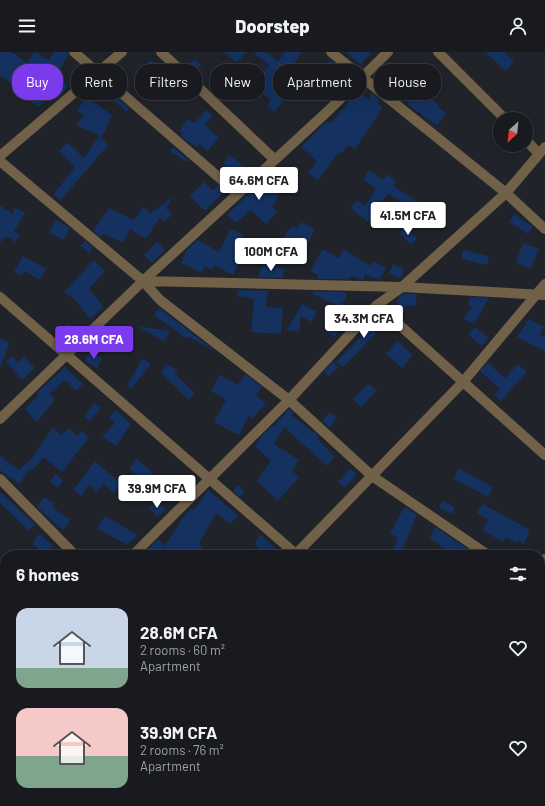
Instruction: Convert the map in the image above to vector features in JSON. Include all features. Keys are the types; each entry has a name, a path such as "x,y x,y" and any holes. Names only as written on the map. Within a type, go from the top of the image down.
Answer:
{"street":[{"path":"74,52 88,64"},
{"path":"107,64 122,52"},
{"path":"161,52 274,160"},
{"path":"331,52 346,64"},
{"path":"366,73 388,52"},
{"path":"438,52 498,112"},
{"path":"366,80 506,193 545,229"},
{"path":"0,156 71,95"},
{"path":"127,98 238,194"},
{"path":"0,419 143,281 339,100"},
{"path":"138,550 289,400 377,305 402,286 506,193 542,150 533,144"},
{"path":"0,161 143,281 160,300 289,400 372,476 481,550"},
{"path":"143,281 402,286 541,294"},
{"path":"301,550 463,382 541,294 545,284"},
{"path":"0,297 290,550"},
{"path":"377,305 545,455"},
{"path":"0,479 70,550"}],"building":[{"path":"0,52 12,52 27,63 34,52 49,60 54,52 68,52 63,64 12,64 12,84 0,76"},
{"path":"224,52 246,52 237,63"},
{"path":"253,52 266,52 278,61 285,52 302,52 293,64 273,64 273,100 284,100 274,112 267,106 271,100 265,96 265,70 269,65"},
{"path":"346,52 371,52 362,64"},
{"path":"485,52 504,52 514,61 506,71"},
{"path":"194,59 200,64 190,64"},
{"path":"150,60 156,64 147,64"},
{"path":"330,60 335,64 327,64"},
{"path":"63,81 68,85 63,92"},
{"path":"372,93 374,95 374,100 378,100 377,103 383,107 355,149 349,145 339,155 338,153 318,180 308,173 317,161 301,147 327,121 330,124 350,100 366,100 366,98 369,100"},
{"path":"28,100 46,100 39,107"},
{"path":"85,100 91,100 112,115 102,137 76,125 84,116 77,110"},
{"path":"113,100 120,100 129,108 127,112"},
{"path":"410,100 432,100 446,113 437,125 407,104"},
{"path":"206,110 213,115 205,125 219,138 207,151 199,144 197,147 187,141 181,136 183,133 180,131 187,119 195,123"},
{"path":"99,136 108,145 61,200 53,195 75,167 59,151 67,142 84,158"},
{"path":"173,147 188,160 186,162 170,151"},
{"path":"229,155 252,172 244,180 235,173 236,172 223,164"},
{"path":"369,170 383,180 386,174 396,181 393,186 426,207 421,215 388,193 368,222 350,208 357,200 365,206 376,189 363,179"},
{"path":"270,173 279,182 276,185 282,188 272,207 277,212 266,224 250,210 236,223 227,215"},
{"path":"204,182 213,191 218,185 225,191 205,211 190,196"},
{"path":"171,198 172,199 166,208 172,215 164,222 160,217 146,239 130,229 123,243 103,234 101,237 93,231 109,208 134,220 143,207 151,213"},
{"path":"0,205 12,214 15,208 25,213 14,231 20,235 15,242 6,236 0,243"},
{"path":"514,214 533,227 528,234 509,222"},
{"path":"56,220 70,228 64,239 61,239 49,232"},
{"path":"302,222 315,230 294,266 288,263 287,265 272,252 293,225 297,229"},
{"path":"405,226 417,239 410,245 400,233"},
{"path":"230,229 244,235 236,252 243,256 233,275 214,265 212,270 205,266 202,273 181,263 187,249 198,240 219,252"},
{"path":"85,241 93,247 89,253 81,246"},
{"path":"157,242 165,250 152,263 144,255"},
{"path":"523,243 539,249 531,269 516,263"},
{"path":"323,249 339,258 344,249 368,265 371,265 373,261 386,268 380,280 365,274 363,280 351,276 349,279 317,279 318,275 310,271"},
{"path":"463,250 489,256 487,265 461,259"},
{"path":"23,256 46,269 40,280 25,271 22,276 14,272"},
{"path":"94,260 105,271 89,289 104,307 90,319 73,298 64,292"},
{"path":"393,264 404,269 400,279 389,273"},
{"path":"262,265 285,269 282,278 258,277"},
{"path":"238,290 280,291 268,291 266,307 283,308 281,334 251,332 254,299 237,296"},
{"path":"313,291 343,292 347,294 341,307 312,294"},
{"path":"404,294 417,294 415,306 407,305 403,314 394,311 399,297"},
{"path":"470,297 489,298 474,324 464,319 472,306 468,305"},
{"path":"302,304 317,312 311,322 301,316 299,332 287,330"},
{"path":"159,308 214,351 188,336 187,339 154,315"},
{"path":"377,314 390,325 387,331 381,328 343,367 336,362 372,326 369,324"},
{"path":"529,319 544,327 540,334 545,337 545,351 517,337"},
{"path":"332,321 341,326 335,337 326,332"},
{"path":"67,323 76,330 65,340 58,335"},
{"path":"137,326 170,331 164,342"},
{"path":"475,327 488,338 482,346 468,335"},
{"path":"0,338 10,343 0,367"},
{"path":"397,341 413,355 402,368 386,354"},
{"path":"90,351 102,358 97,368 85,361"},
{"path":"12,356 18,362 24,357 35,368 22,380 6,362"},
{"path":"142,359 151,364 131,389 127,386"},
{"path":"333,362 338,367 329,376 324,371"},
{"path":"488,363 505,378 518,364 527,372 501,401 494,395 500,389 480,371"},
{"path":"166,364 178,371 175,374 195,393 189,400 161,373"},
{"path":"65,367 83,384 76,391 65,380 49,394 55,399 37,422 25,409 38,396 36,394"},
{"path":"245,374 262,387 256,395 266,403 252,419 248,416 240,434 236,434 214,422 226,400 211,391 220,375 238,385"},
{"path":"368,384 377,390 361,407 353,399"},
{"path":"95,403 101,408 90,421 84,416"},
{"path":"289,409 293,412 291,415 319,436 317,439 335,457 327,466 284,427 274,444 299,460 292,471 299,477 278,501 257,481 271,461 255,446 260,438 272,426 273,427"},
{"path":"116,410 131,424 116,446 102,437 115,423 109,418"},
{"path":"329,412 337,418 330,427 322,421"},
{"path":"53,427 61,435 69,428 77,436 82,431 89,437 62,472 44,457 32,471 30,469 19,484 0,470 0,456 19,470 31,459"},
{"path":"137,459 153,473 145,482 129,469"},
{"path":"95,461 121,484 114,493 104,484 97,492 89,484 81,496 73,490"},
{"path":"350,468 357,474 345,488 338,482"},
{"path":"458,468 493,487 488,497 454,479"},
{"path":"55,474 63,480 58,488 50,482"},
{"path":"238,485 245,491 240,497 233,491"},
{"path":"208,490 238,515 231,524 216,513 199,544 203,547 201,550 147,550 158,539 165,546 182,519 191,508 194,510"},
{"path":"0,492 35,524 29,531 0,503"},
{"path":"44,497 54,503 52,507 70,520 63,530 37,507"},
{"path":"157,501 165,509 157,517 149,508"},
{"path":"443,501 455,507 452,514 439,508"},
{"path":"483,504 530,530 524,544 518,541 516,543 506,537 503,542 482,530 488,520 477,513"},
{"path":"405,506 417,515 403,548 407,550 392,550 398,538 390,533"},
{"path":"105,516 138,535 127,545 97,528"},
{"path":"435,527 469,550 446,550 430,538"},
{"path":"39,534 53,545 48,550 38,550 32,544"},
{"path":"261,535 277,550 261,550 254,544"}]}
